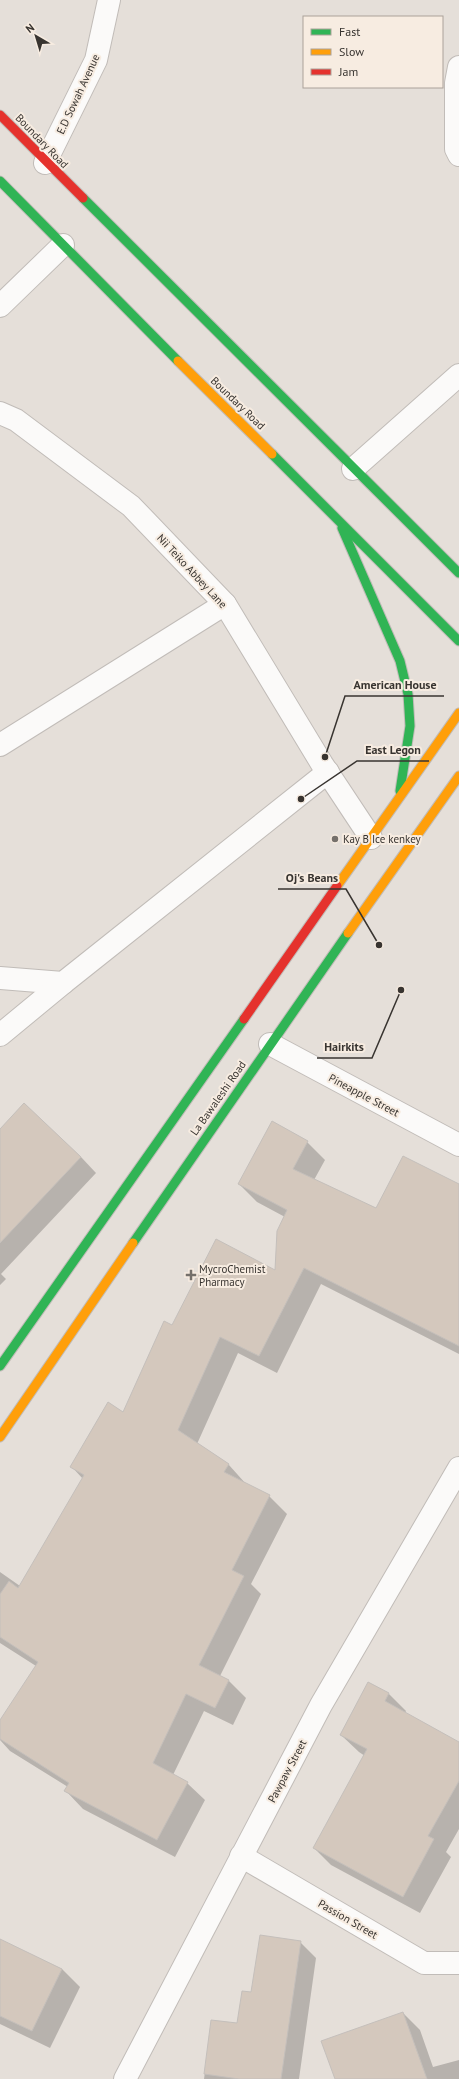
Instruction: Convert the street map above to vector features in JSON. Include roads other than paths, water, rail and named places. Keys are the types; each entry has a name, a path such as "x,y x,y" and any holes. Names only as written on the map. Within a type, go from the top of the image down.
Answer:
{"main road":[{"name":"Boundary Road","path":"0,115 45,163 459,573"},
{"name":"Boundary Road","path":"0,181 129,313 338,517 459,641"},
{"path":"338,517 400,662 408,694 410,726 399,796"},
{"path":"0,1366 399,796 459,713"},
{"name":"La Bawaleshi Road","path":"0,1437 270,1044 459,776"},
{"path":"440,804 459,795"}],"street":[{"name":"E.D Sowah Avenue","path":"45,163 96,60 109,0"},
{"path":"459,67 456,91 456,149 459,155"},
{"path":"0,306 63,245"},
{"path":"353,469 459,375"},
{"name":"Nii Teiko Abbey Lane","path":"5,422 131,506 225,604 328,772 371,838"},
{"path":"0,745 225,604"},
{"path":"0,1035 328,772"},
{"path":"0,978 63,983"},
{"name":"Pineapple Street","path":"270,1044 459,1146"},
{"name":"Pawpaw Street","path":"125,2079 321,1705 459,1468"},
{"name":"Passion Street","path":"241,1856 424,1963 459,1964"}],"place":[{"name":"American House","path":"325,757"},
{"name":"East Legon","path":"301,799"},
{"name":"Kay B Ice kenkey","path":"335,839"},
{"name":"Oj's Beans","path":"379,945"},
{"name":"Hairkits","path":"401,990"},
{"name":"MycroChemist Pharmacy","path":"191,1275"}]}
